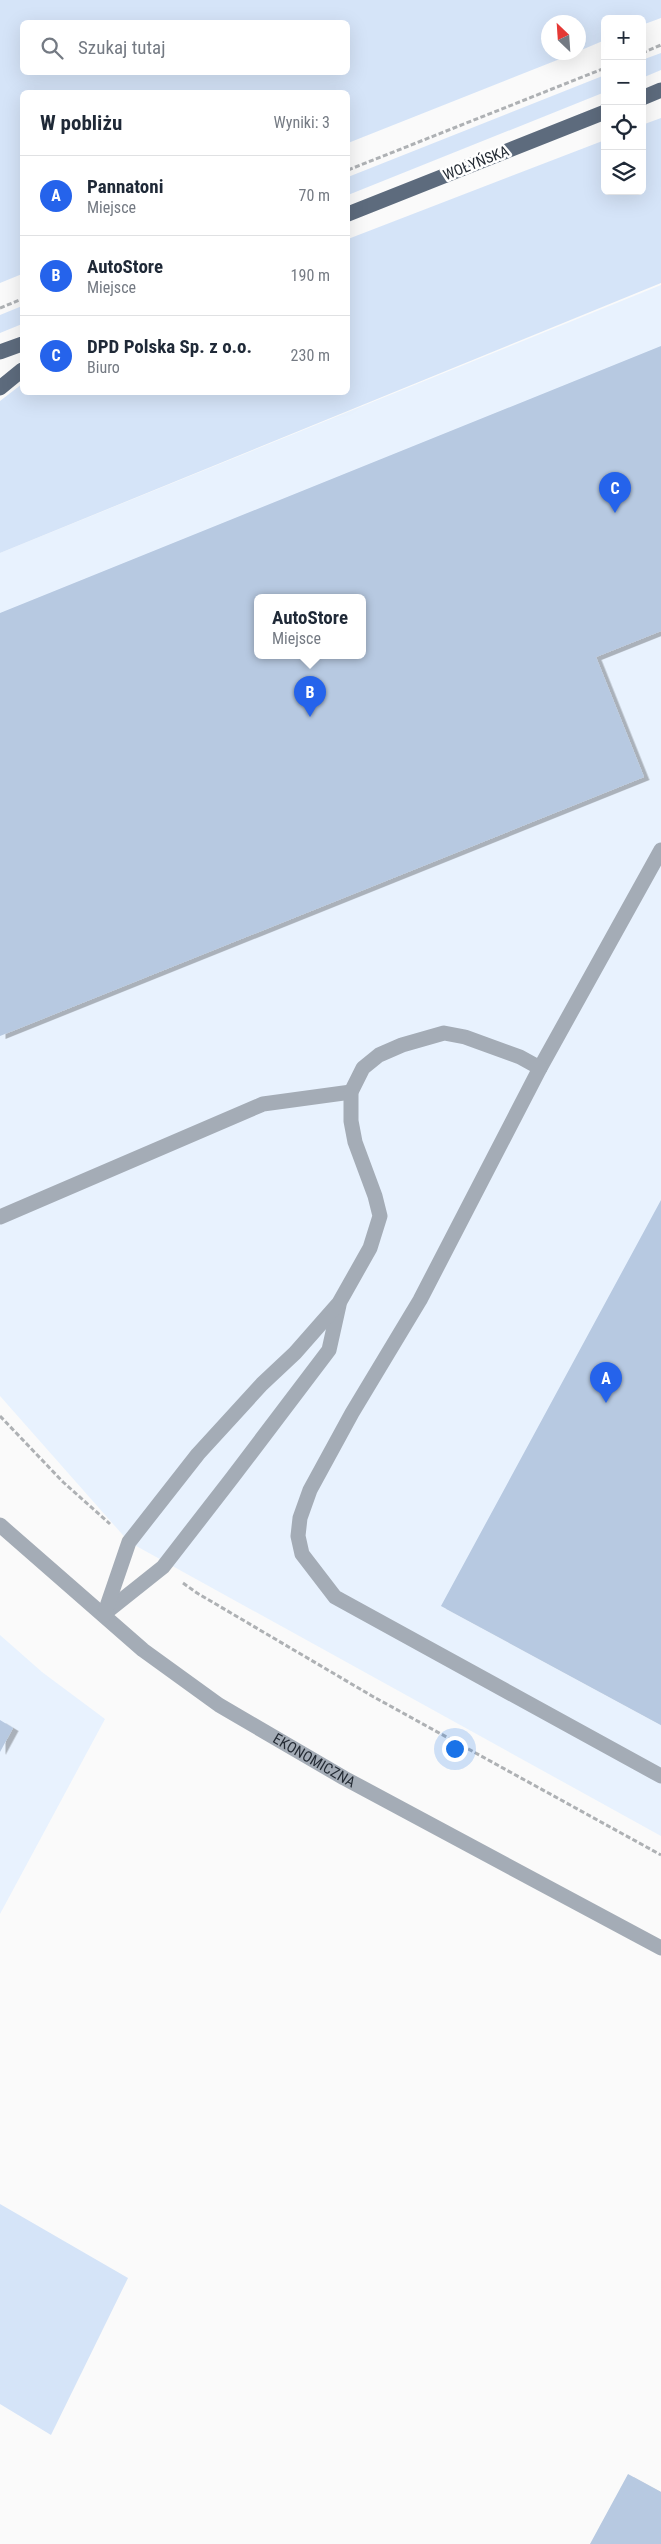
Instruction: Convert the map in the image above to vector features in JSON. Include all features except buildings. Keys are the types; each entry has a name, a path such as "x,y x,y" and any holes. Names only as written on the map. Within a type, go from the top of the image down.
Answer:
{"main road":[{"path":"646,96 661,90"},
{"name":"WOŁYŃSKA","path":"350,213 601,114"},
{"path":"0,352 20,345"},
{"path":"0,388 20,372"}],"street":[{"path":"661,850 540,1068 420,1300 352,1413 310,1490 300,1518 298,1536 302,1554 335,1597 661,1776"},
{"path":"104,1615 129,1542 198,1454 262,1384 295,1354 339,1303 370,1248 380,1216 375,1196 355,1142 351,1121 351,1092 363,1068 379,1055 402,1045 444,1033 465,1037 502,1050 540,1068"},
{"path":"0,1217 263,1104 351,1092"},
{"path":"104,1615 163,1567 329,1350 339,1303"},
{"name":"EKONOMICZNA","path":"0,1525 144,1650 219,1705 344,1778 661,1948"}],"path":[{"path":"646,52 661,46"},
{"path":"350,169 601,70"},
{"path":"0,308 20,300"},
{"path":"0,1416 63,1482 129,1542"},
{"path":"163,1567 196,1593 372,1696 661,1854"}],"shaded area":[{"path":"0,0 661,0 661,18 646,24 646,15 601,15 601,42 586,48 586,15 541,15 541,60 557,60 350,142 350,90 20,90 20,275 0,283"},
{"path":"661,53 661,70 646,76 646,59"},
{"path":"601,77 601,94 350,194 350,176"},
{"path":"661,118 661,283 0,553 0,401 20,386 20,395 350,395 350,238 601,142 601,195 646,195 646,124"},
{"path":"661,285 661,1836 129,1542 0,1396 0,553"},
{"path":"20,307 20,325 0,333 0,315"},
{"path":"0,1635 42,1672 105,1719 0,1914"},
{"path":"0,2204 128,2278 51,2435 0,2404"}],"place":[{"name":"DPD Polska Sp. z o.o.","path":"615,513"},
{"name":"AutoStore","path":"310,717"},
{"name":"Pannatoni","path":"606,1403"}]}
